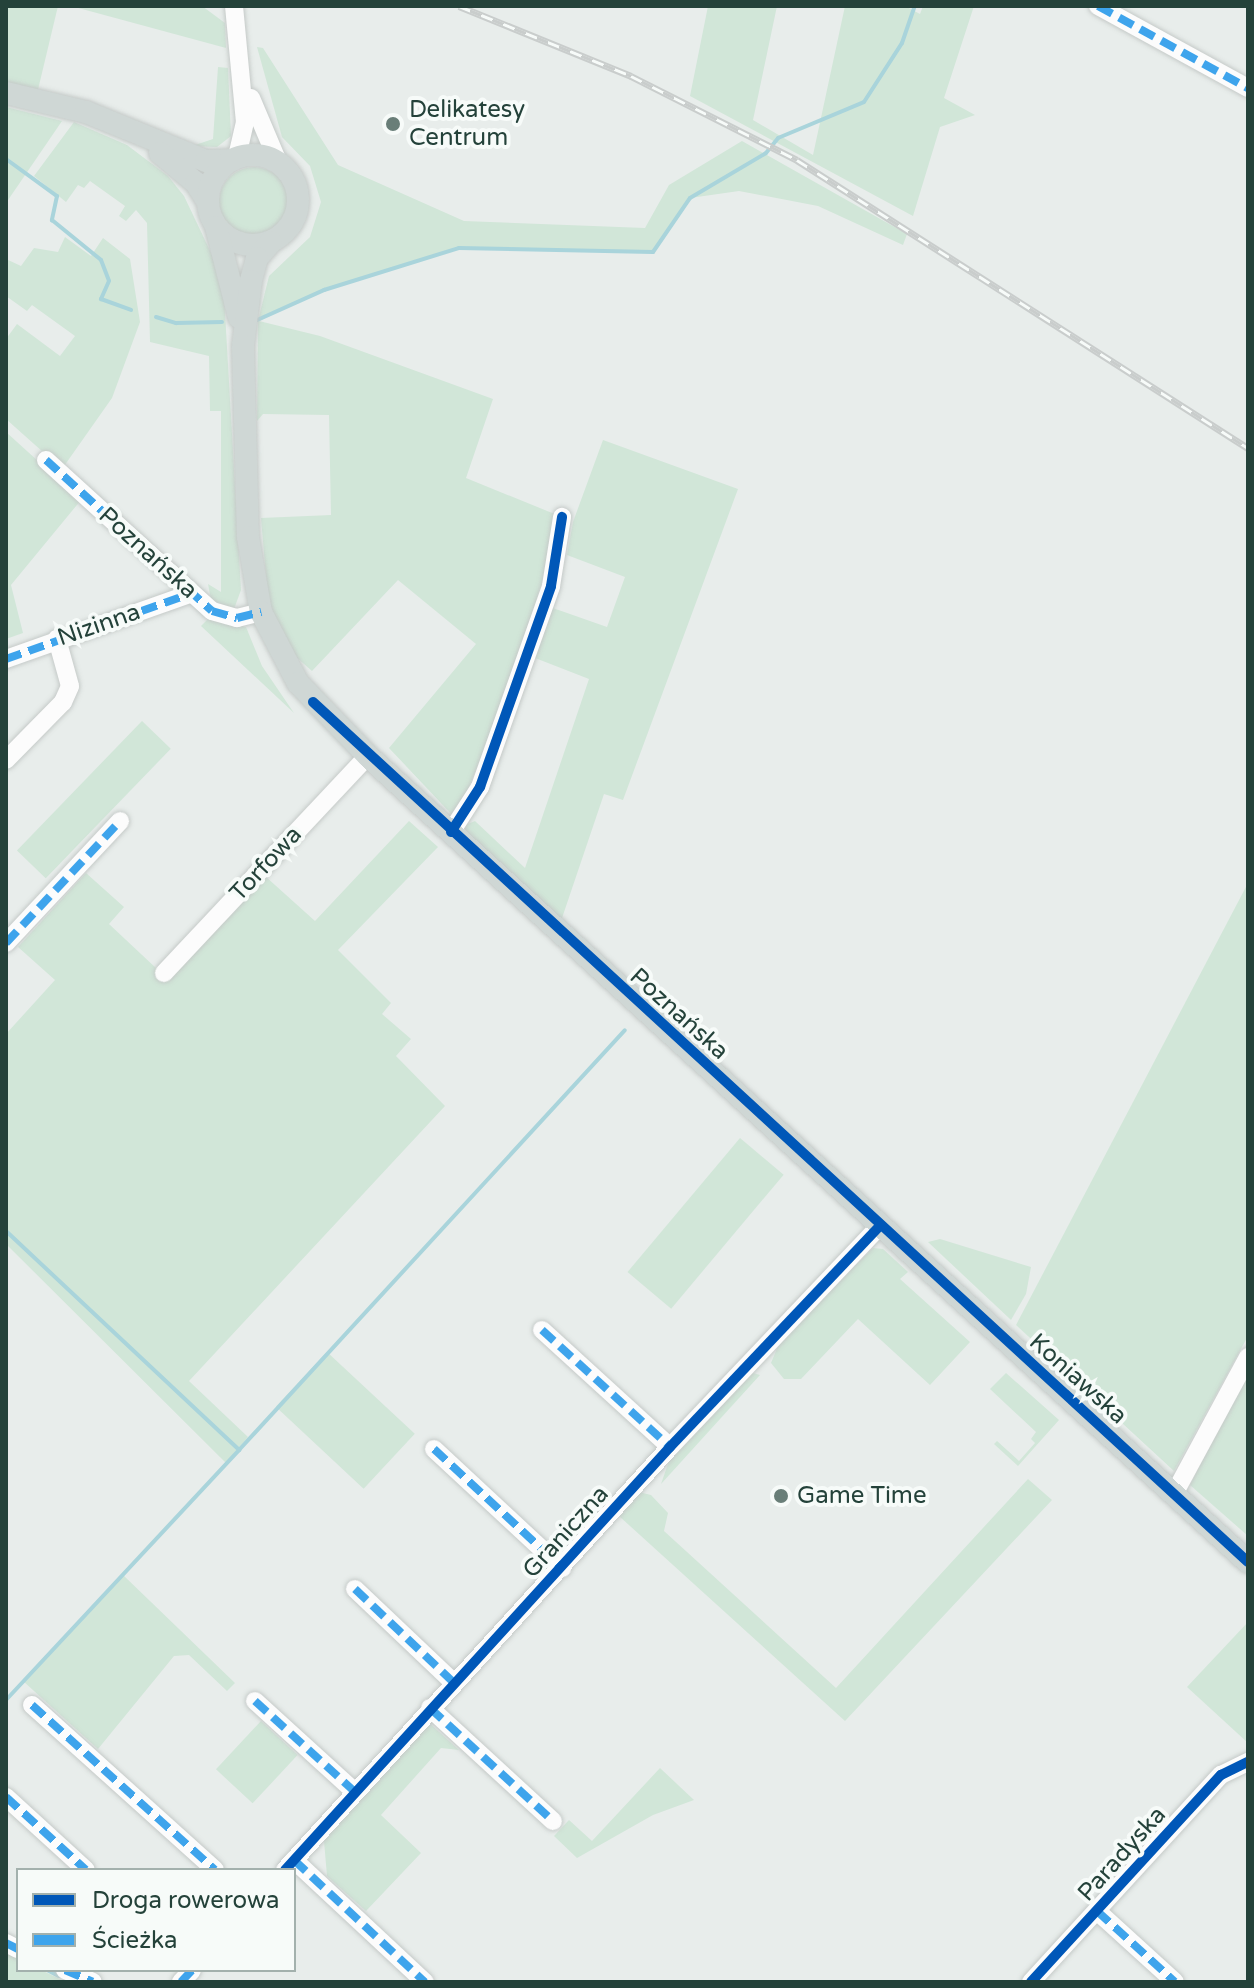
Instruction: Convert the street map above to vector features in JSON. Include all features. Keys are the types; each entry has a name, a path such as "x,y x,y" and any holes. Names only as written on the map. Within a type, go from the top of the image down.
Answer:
{"main road":[{"path":"6,93 86,112 206,161 278,162 294,179 298,207 290,227 271,242 237,242 214,222 206,199 181,169 119,126"},
{"path":"206,199 213,175 234,159"},
{"name":"Poznańska","path":"214,222 229,265 243,346 248,537 261,612 298,683 368,756 881,1225"},
{"name":"Poznańska","path":"243,346 257,258 271,242"},
{"name":"Koniawska","path":"881,1225 1248,1562"}],"street":[{"path":"234,6 245,122 234,159"},
{"path":"1098,6 1248,88"},
{"path":"242,71 278,162"},
{"name":"Poznańska","path":"46,460 192,593 228,618 261,612"},
{"path":"451,832 485,774 551,586 562,517"},
{"name":"Nizinna","path":"6,659 192,593"},
{"path":"6,760 67,694 70,686 57,639"},
{"name":"Torfowa","path":"164,973 368,756"},
{"path":"6,943 120,821"},
{"name":"Graniczna","path":"290,1865 453,1682 562,1568 670,1447 881,1225"},
{"path":"542,1330 670,1447"},
{"path":"1174,1494 1248,1357"},
{"path":"434,1449 562,1568"},
{"path":"355,1589 453,1682"},
{"path":"255,1701 355,1792"},
{"path":"32,1705 213,1868"},
{"path":"430,1708 553,1821"},
{"name":"Paradyska","path":"1031,1982 1221,1775 1248,1762"},
{"path":"6,1797 84,1868"},
{"path":"296,1870 425,1982"},
{"path":"1097,1911 1175,1982"},
{"path":"70,1972 93,1982"}],"green space":[{"path":"6,6 58,6 36,98 6,93"},
{"path":"71,6 202,6 225,23 226,48"},
{"path":"708,6 777,6 753,120 813,155 845,6 905,6 920,14 923,6 974,6 944,98 975,115 940,127 913,216 690,96"},
{"path":"257,47 263,48 338,165 464,221 645,228 669,185 742,141 907,234 903,245 818,206 739,191 690,198 653,252 459,248 324,290 259,321 320,336 493,399 466,478 562,517 511,683 456,819 389,748 476,644 398,580 312,671 288,650 268,601 261,518 331,515 329,415 263,414 257,421 258,321 269,276 310,237 321,202 310,166 282,137"},
{"path":"218,67 228,68 231,136 217,147 192,146 213,139"},
{"path":"6,107 62,121 6,203"},
{"path":"74,122 127,145 168,176 184,196 223,278 241,590 234,609 211,600 208,584 221,592 221,411 210,411 209,356 150,342 147,223 136,210 126,221 119,216 125,206 90,181 84,188 78,185 66,202 34,176"},
{"path":"254,167 279,177 289,202 279,227 254,237 229,227 219,202 229,177"},
{"path":"65,237 91,256 103,238 130,259 140,322 112,398 62,469 6,419 6,339 17,324 60,356 75,336 32,305 27,311 6,296 6,259 21,266 34,248 58,252"},
{"path":"6,432 81,500 11,585 23,633 6,639"},
{"path":"603,440 738,489 623,800 604,794 561,921 460,827 475,821 525,868 589,679 530,656 550,607 607,627 625,577 567,555 573,522"},
{"path":"209,618 246,627 262,666 294,713 201,626"},
{"path":"142,721 171,749 46,878 17,850"},
{"path":"409,821 438,847 338,950 391,1003 382,1014 411,1039 396,1056 445,1106 189,1381 248,1437 226,1463 6,1244 6,1034 55,980 18,947 86,873 124,907 109,924 157,969 265,876 315,921"},
{"path":"1248,883 1248,1336 1174,1471 1016,1325"},
{"path":"740,1138 784,1175 671,1309 628,1272"},
{"path":"940,1239 1031,1267 1026,1294 1011,1320 928,1242"},
{"path":"873,1248 883,1249 908,1272 900,1279 970,1342 930,1385 858,1319 801,1379 784,1379 771,1363 781,1339"},
{"path":"327,1352 415,1434 364,1489 276,1407"},
{"path":"1248,1371 1248,1536 1190,1485"},
{"path":"753,1373 760,1375 661,1484 670,1458"},
{"path":"1006,1373 1059,1420 1018,1466 994,1444 997,1441 1019,1461 1035,1443 1031,1439 1036,1432 990,1389"},
{"path":"1028,1479 1052,1500 845,1721 619,1516 639,1492 651,1495 668,1513 664,1531 836,1688"},
{"path":"122,1574 235,1683 227,1691 189,1655 174,1656 98,1749 23,1681"},
{"path":"1248,1622 1248,1743 1187,1687"},
{"path":"261,1721 298,1755 253,1803 216,1769"},
{"path":"427,1721 459,1750 441,1748 381,1815 421,1853 366,1911 327,1876 324,1841"},
{"path":"660,1768 694,1800 653,1815 577,1858 554,1836 569,1820 592,1841"},
{"path":"6,1953 16,1958 16,1972 45,1972 66,1982 6,1982"}],"waterway":[{"path":"255,321 324,290 459,248 653,252 690,198 766,153 778,138 864,102 902,43 915,6"},
{"path":"6,159 57,196 52,220 101,260 109,281 101,299 131,310"},
{"path":"156,317 176,323 222,322"},
{"path":"6,1231 239,1450 625,1030"},
{"path":"6,1700 239,1450"},
{"path":"51,1972 59,1976"}],"railway":[{"path":"459,6 631,76 797,160 1248,448"}],"marked path":[{"path":"1098,6 1248,88"},
{"path":"46,460 212,611 237,618 261,612"},
{"path":"6,659 192,593"},
{"path":"6,943 120,821"},
{"path":"542,1330 670,1447"},
{"path":"434,1449 562,1568"},
{"path":"355,1589 453,1682"},
{"path":"255,1701 355,1792"},
{"path":"32,1705 213,1868"},
{"path":"430,1708 553,1821"},
{"path":"6,1797 84,1868"},
{"path":"294,1860 425,1982"},
{"path":"1097,1911 1175,1982"},
{"path":"6,1943 16,1948"},
{"path":"70,1972 93,1982"},
{"path":"181,1982 190,1972"}],"cycle path":[{"path":"451,832 480,787 551,586 562,517"},
{"path":"313,702 1248,1562"},
{"path":"287,1868 670,1447 881,1225"},
{"path":"1031,1982 1221,1775 1248,1762"}],"place":[{"name":"Delikatesy Centrum","path":"393,124"},
{"name":"Game Time","path":"781,1496"}]}
